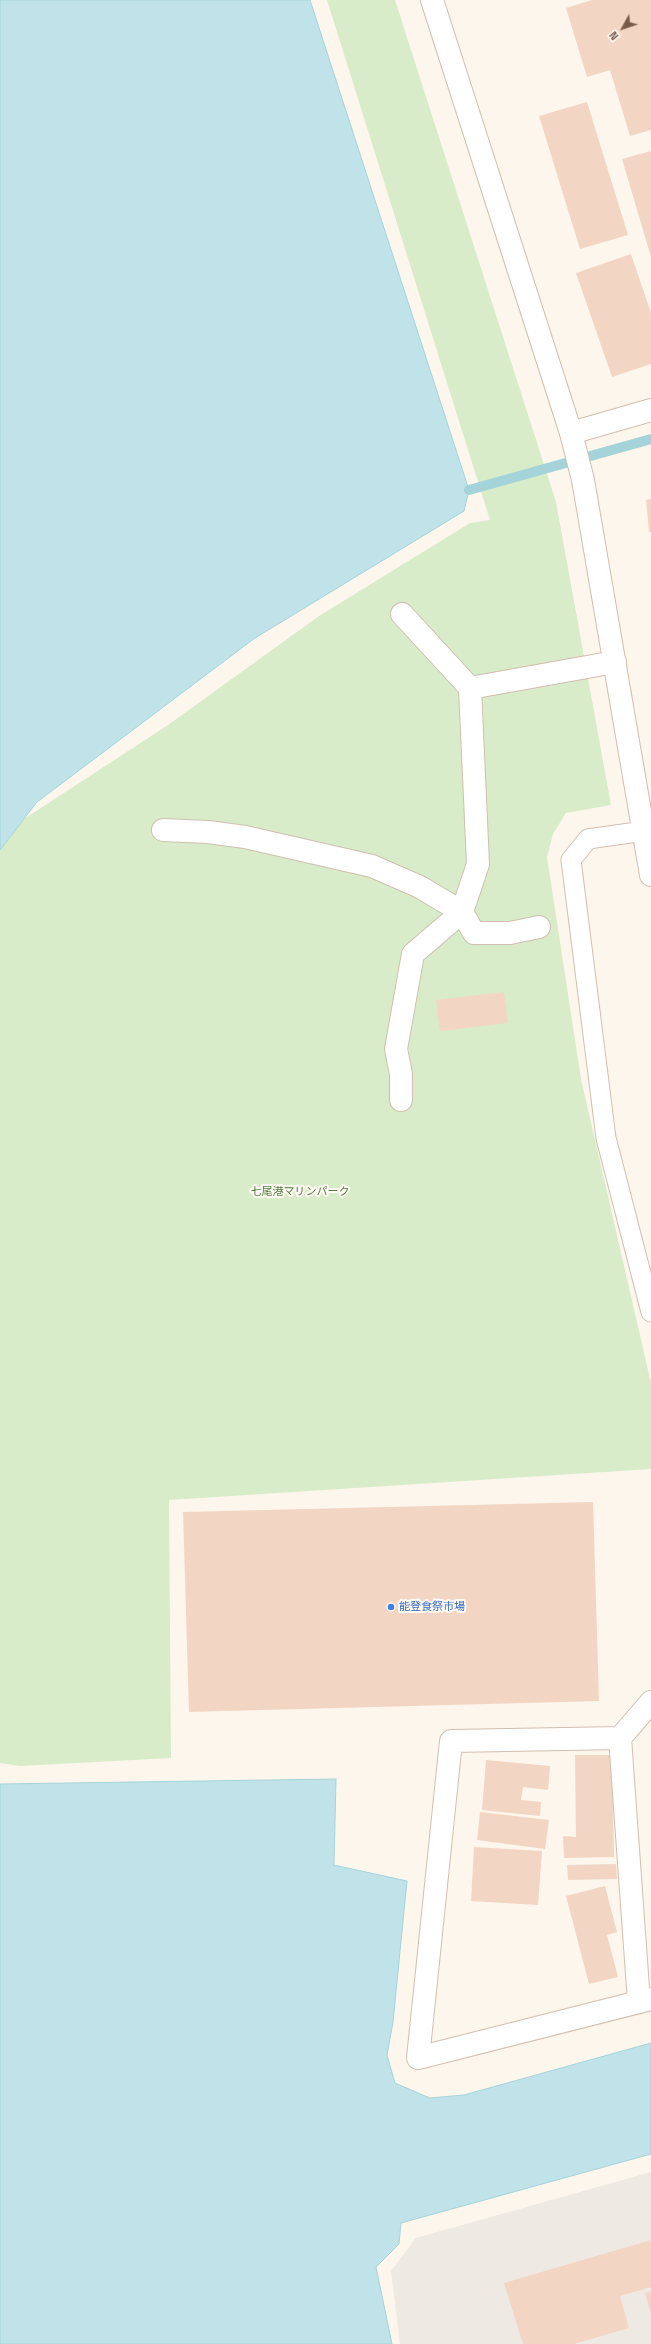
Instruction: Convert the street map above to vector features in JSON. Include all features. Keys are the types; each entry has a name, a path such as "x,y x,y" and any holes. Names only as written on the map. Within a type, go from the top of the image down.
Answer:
{"street":[{"path":"432,0 572,438 583,480 615,662 648,830 651,875"},
{"path":"572,438 651,410"},
{"path":"401,1100 401,1074 396,1049 413,954 462,912 478,864 470,688 402,614"},
{"path":"470,688 615,662"},
{"path":"163,830 208,832 245,837 372,866 420,887 462,912 474,933 510,933 539,927"},
{"path":"620,1738 451,1741 418,2058 645,2000 620,1738 651,1702"}],"lane":[{"path":"648,830 588,839 571,860 606,1138 649,1304"}],"shaded area":[{"path":"651,2172 651,2344 400,2344 391,2271 416,2238"}],"green space":[{"name":"七尾港マリンパーク","path":"327,0 395,0 556,502 611,805 566,813 553,834 547,857 581,1079 651,1383 651,1469 169,1500 171,1758 20,1766 0,1763 0,850 24,819 168,725 319,616 470,523 490,520"}],"water":[{"path":"0,0 310,0 469,490 464,511 255,638 37,802 0,850"},
{"path":"336,1779 334,1865 407,1881 393,2022 387,2055 395,2083 430,2098 464,2095 651,2043 651,2154 401,2223 399,2244 376,2267 392,2344 0,2344 0,1784"}],"building":[{"path":"592,0 651,0 651,130 630,136 610,70 587,77 566,8"},
{"path":"587,102 628,235 580,249 539,116"},
{"path":"651,151 651,257 622,159"},
{"path":"631,254 651,313 651,364 612,377 576,273"},
{"path":"651,499 651,532 649,532 646,500"},
{"path":"504,992 508,1023 440,1031 436,1000"},
{"name":"能登食祭市場","path":"593,1502 599,1701 189,1712 183,1512"},
{"path":"575,1755 612,1755 614,1857 564,1858 563,1836 576,1837"},
{"path":"486,1760 550,1766 548,1790 523,1787 521,1800 541,1802 540,1816 482,1810"},
{"path":"480,1812 549,1820 545,1849 477,1840"},
{"path":"474,1847 542,1851 538,1905 471,1901"},
{"path":"616,1864 617,1879 568,1880 567,1865"},
{"path":"605,1886 617,1932 607,1935 618,1977 589,1984 566,1896"},
{"path":"651,2240 651,2287 620,2296 629,2328 574,2344 523,2344 504,2283"},
{"path":"651,2291 651,2314 645,2293"}],"waterway":[{"path":"469,490 651,439"}],"place":[{"name":"能登食祭市場","path":"391,1607"}]}
